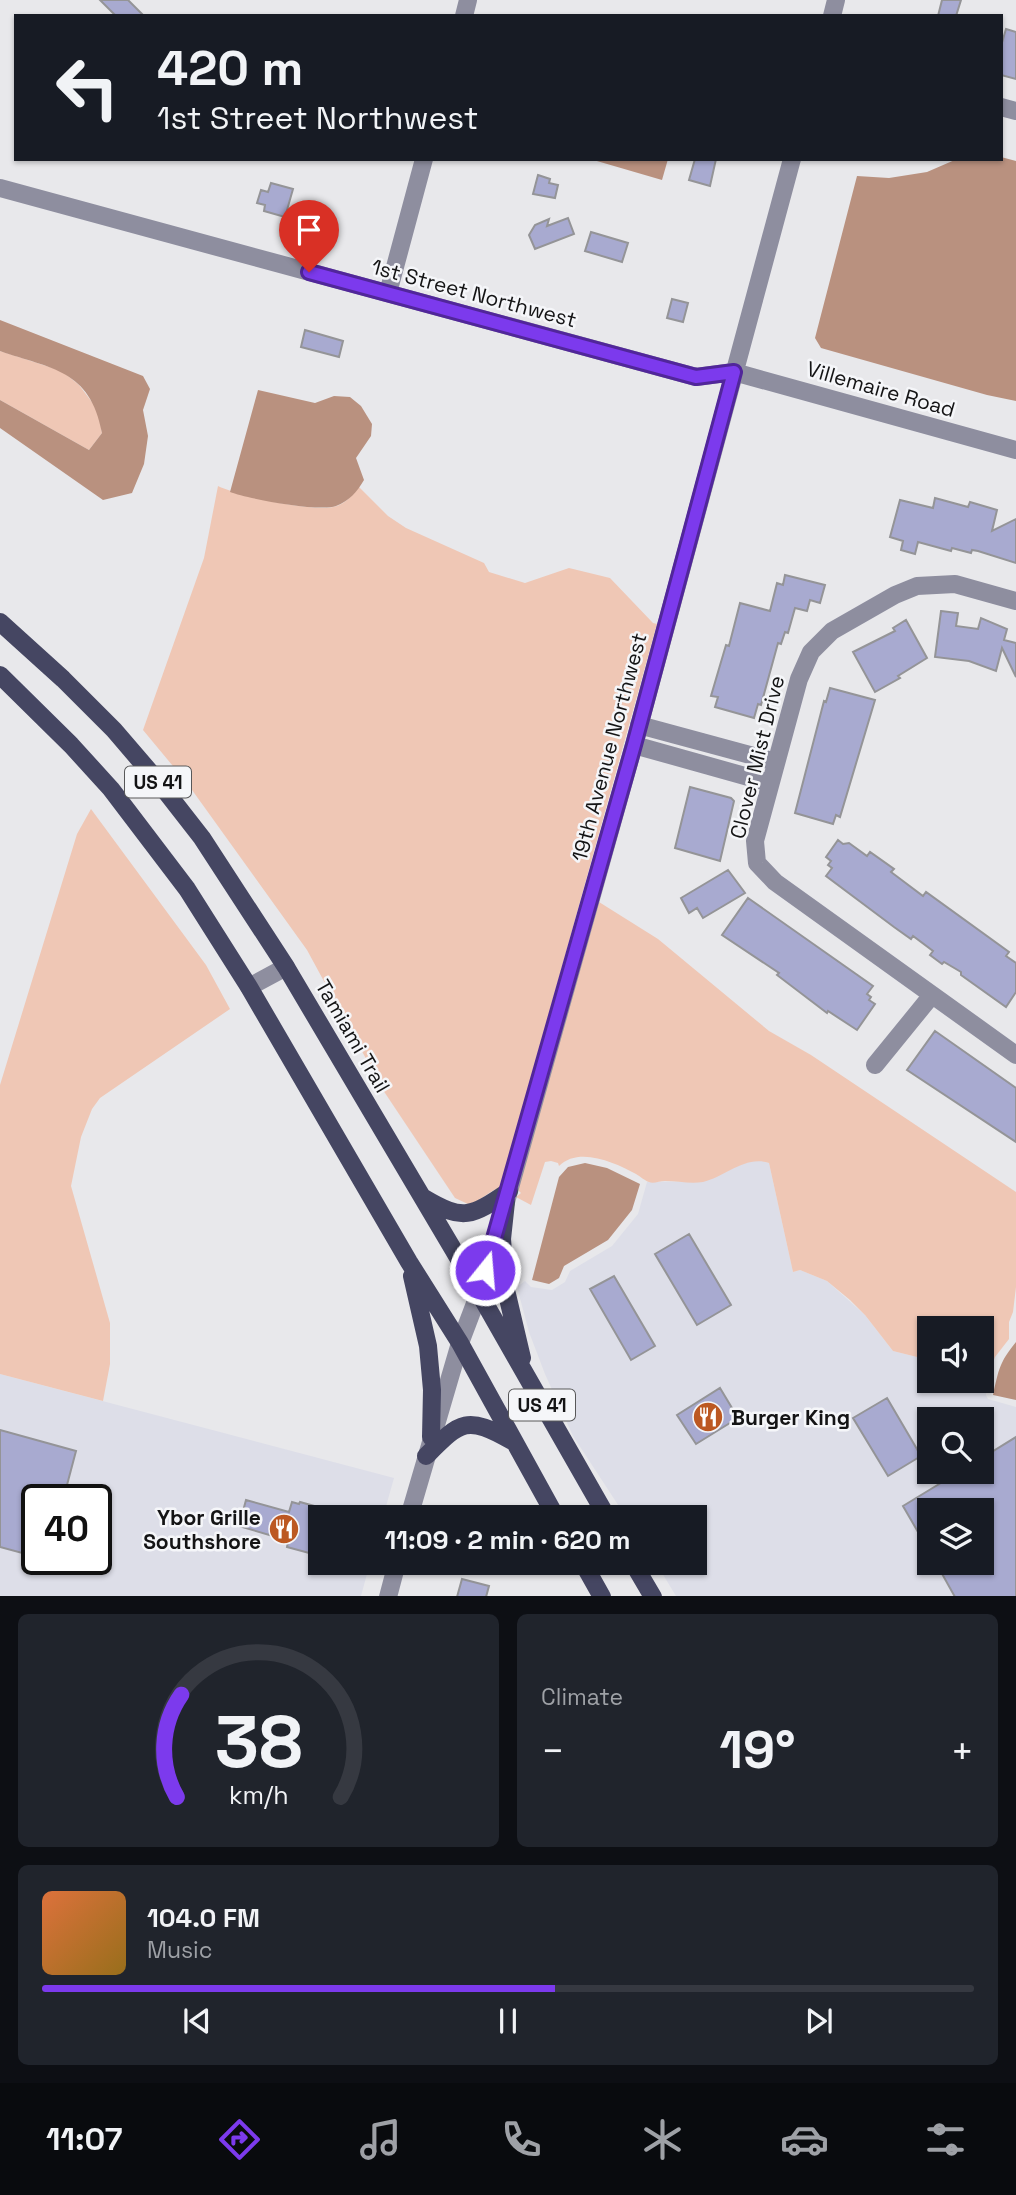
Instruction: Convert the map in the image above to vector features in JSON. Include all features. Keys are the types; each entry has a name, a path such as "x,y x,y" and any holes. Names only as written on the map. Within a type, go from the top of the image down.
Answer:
{"main road":[{"name":"Tamiami Trail","path":"0,622 97,713 156,779 202,838 286,967 479,1293 600,1505"},
{"name":"US 41","path":"0,675 111,789 187,889 249,987 409,1262 460,1343 549,1505"},
{"path":"420,1195 457,1214 470,1214 507,1197"},
{"path":"507,1197 502,1239 506,1290 526,1378"},
{"path":"409,1262 428,1346 432,1390 431,1437"},
{"path":"426,1456 452,1430 465,1424 479,1425 513,1441"},
{"path":"590,1575 601,1596"},
{"path":"640,1575 652,1596"}],"street":[{"path":"388,293 423,161"},
{"name":"19th Avenue Northwest","path":"412,1505 431,1437 460,1343 479,1293 507,1197 634,745 791,161"},
{"name":"1st Street Northwest","path":"0,188 696,377 734,372"},
{"name":"Villemaire Road","path":"734,372 1016,450"},
{"name":"Clover Mist Drive","path":"1016,601 955,584 916,586 832,631 811,652 799,680 755,841 757,863 775,882 1016,1055"},
{"path":"639,725 776,762"},
{"path":"694,762 700,742"},
{"path":"634,745 770,783"},
{"path":"249,987 286,967"},
{"path":"875,1065 932,995"},
{"path":"388,1596 394,1575"}],"shaded area":[{"path":"1003,158 1016,161 1016,401 821,348 815,338 857,176 889,178 927,172 952,161 1003,161"},
{"path":"597,161 667,161 662,180"},
{"path":"0,320 143,376 150,389 143,410 148,436 144,464 132,493 103,500 0,428 0,400 89,450 102,433 96,412 78,384 52,368 0,351"},
{"path":"0,351 62,371 79,385 98,410 102,433 89,450 0,400"},
{"path":"258,390 315,403 334,396 350,397 361,406 372,424 371,436 356,458 364,480 349,499 336,506 315,507 267,501 230,492"},
{"path":"218,486 275,502 323,508 341,504 359,487 388,516 406,528 484,563 489,572 525,583 569,568 610,578 657,624 501,1187 470,1205 455,1198 383,1090 307,950 187,783 143,730 204,558"},
{"path":"91,809 206,965 230,1009 100,1098 92,1109 81,1137 71,1186 110,1323 110,1364 103,1401 0,1374 0,1085 77,834"},
{"path":"599,902 658,939 769,1031 811,1055 1016,1192 1016,1287 1009,1322 1009,1339 994,1360 994,1316 917,1316 917,1357 893,1351 865,1315 827,1281 800,1270 793,1272 769,1163 760,1161 743,1164 703,1182 652,1183 608,1161 577,1157 559,1166 551,1161 545,1162 531,1205 516,1197 521,1193 518,1190"},
{"path":"759,1160 769,1163 793,1272 800,1270 827,1281 865,1315 893,1351 917,1357 917,1393 986,1393 988,1399 1016,1407 1016,1596 676,1596 663,1575 707,1575 707,1505 618,1505 573,1436 529,1332 517,1287 525,1281 531,1287 552,1290 565,1282 570,1271 612,1246 638,1214 647,1182 704,1181 744,1163"},
{"path":"585,1163 607,1168 640,1184 632,1210 608,1240 564,1266 559,1278 549,1284 532,1280 559,1177 568,1167"},
{"path":"1016,1342 1016,1400 993,1395 1006,1355"},
{"path":"0,1374 394,1478 386,1505 308,1505 308,1575 367,1575 361,1596 0,1596"}],"building":[{"path":"100,0 128,0 142,14 114,14"},
{"path":"942,0 961,0 957,14 938,14"},
{"path":"1006,29 1016,32 1016,79 1003,76 1003,39"},
{"path":"694,161 716,161 710,186 689,180"},
{"path":"538,175 550,179 549,183 558,185 555,198 533,194"},
{"path":"271,183 293,189 285,217 264,211 265,205 257,203 261,190 268,192"},
{"path":"568,218 574,234 535,249 529,235 535,225 549,219 547,226"},
{"path":"591,232 628,243 622,262 585,251"},
{"path":"672,299 688,303 683,322 667,318"},
{"path":"305,330 343,341 339,357 301,347"},
{"path":"935,498 968,507 970,502 997,510 992,531 1016,519 1016,563 978,551 972,550 971,553 952,548 951,551 918,542 915,554 901,550 903,541 890,537 900,500 933,508"},
{"path":"785,575 825,585 820,603 810,600 807,611 795,608 788,633 785,632 781,644 778,643 761,705 758,704 754,718 715,707 718,697 711,696 726,645 729,646 740,603 770,611 777,583 783,585"},
{"path":"941,611 958,613 956,626 978,629 981,618 1007,629 1004,640 1016,643 1016,677 1002,648 996,671 969,661 935,657"},
{"path":"906,620 927,658 875,692 853,652 895,631 893,628"},
{"path":"830,688 875,700 840,817 836,815 833,824 795,813 824,701 826,702"},
{"path":"690,787 734,801 720,861 675,848"},
{"path":"838,840 843,844 849,843 867,856 870,852 894,869 891,872 923,896 926,892 1009,952 1006,956 1016,963 1016,992 1006,1007 961,975 961,972 944,962 942,964 930,955 933,951 913,936 911,939 826,876 832,868 828,865 831,861 826,857"},
{"path":"728,870 745,893 703,918 697,908 689,913 681,898"},
{"path":"748,898 873,986 867,994 871,997 869,1000 875,1004 857,1030 828,1011 827,1013 777,975 779,973 722,935"},
{"path":"935,1031 1016,1088 1016,1142 907,1070"},
{"path":"689,1234 731,1305 697,1325 655,1254"},
{"path":"614,1276 655,1346 631,1360 590,1289"},
{"name":"Burger King","path":"720,1388 738,1418 696,1444 677,1415"},
{"path":"887,1398 917,1449 917,1458 888,1476 853,1418"},
{"path":"0,1430 76,1451 67,1484 21,1484 21,1553 0,1547"},
{"path":"1016,1437 1016,1596 954,1596 943,1575 994,1575 994,1498 917,1498 917,1530 903,1506 939,1484 994,1484 994,1451"},
{"name":"Ybor Grille Southshore","path":"246,1500 289,1512 292,1502 311,1505 308,1505 308,1553 287,1547 288,1542 283,1539 239,1526"},
{"path":"462,1579 489,1586 486,1596 457,1596"}],"place":[{"name":"Burger King","path":"708,1417"},
{"name":"Ybor Grille Southshore","path":"284,1529"}],"route":[{"path":"309,272 696,377 734,372 634,745 485,1270"}]}
